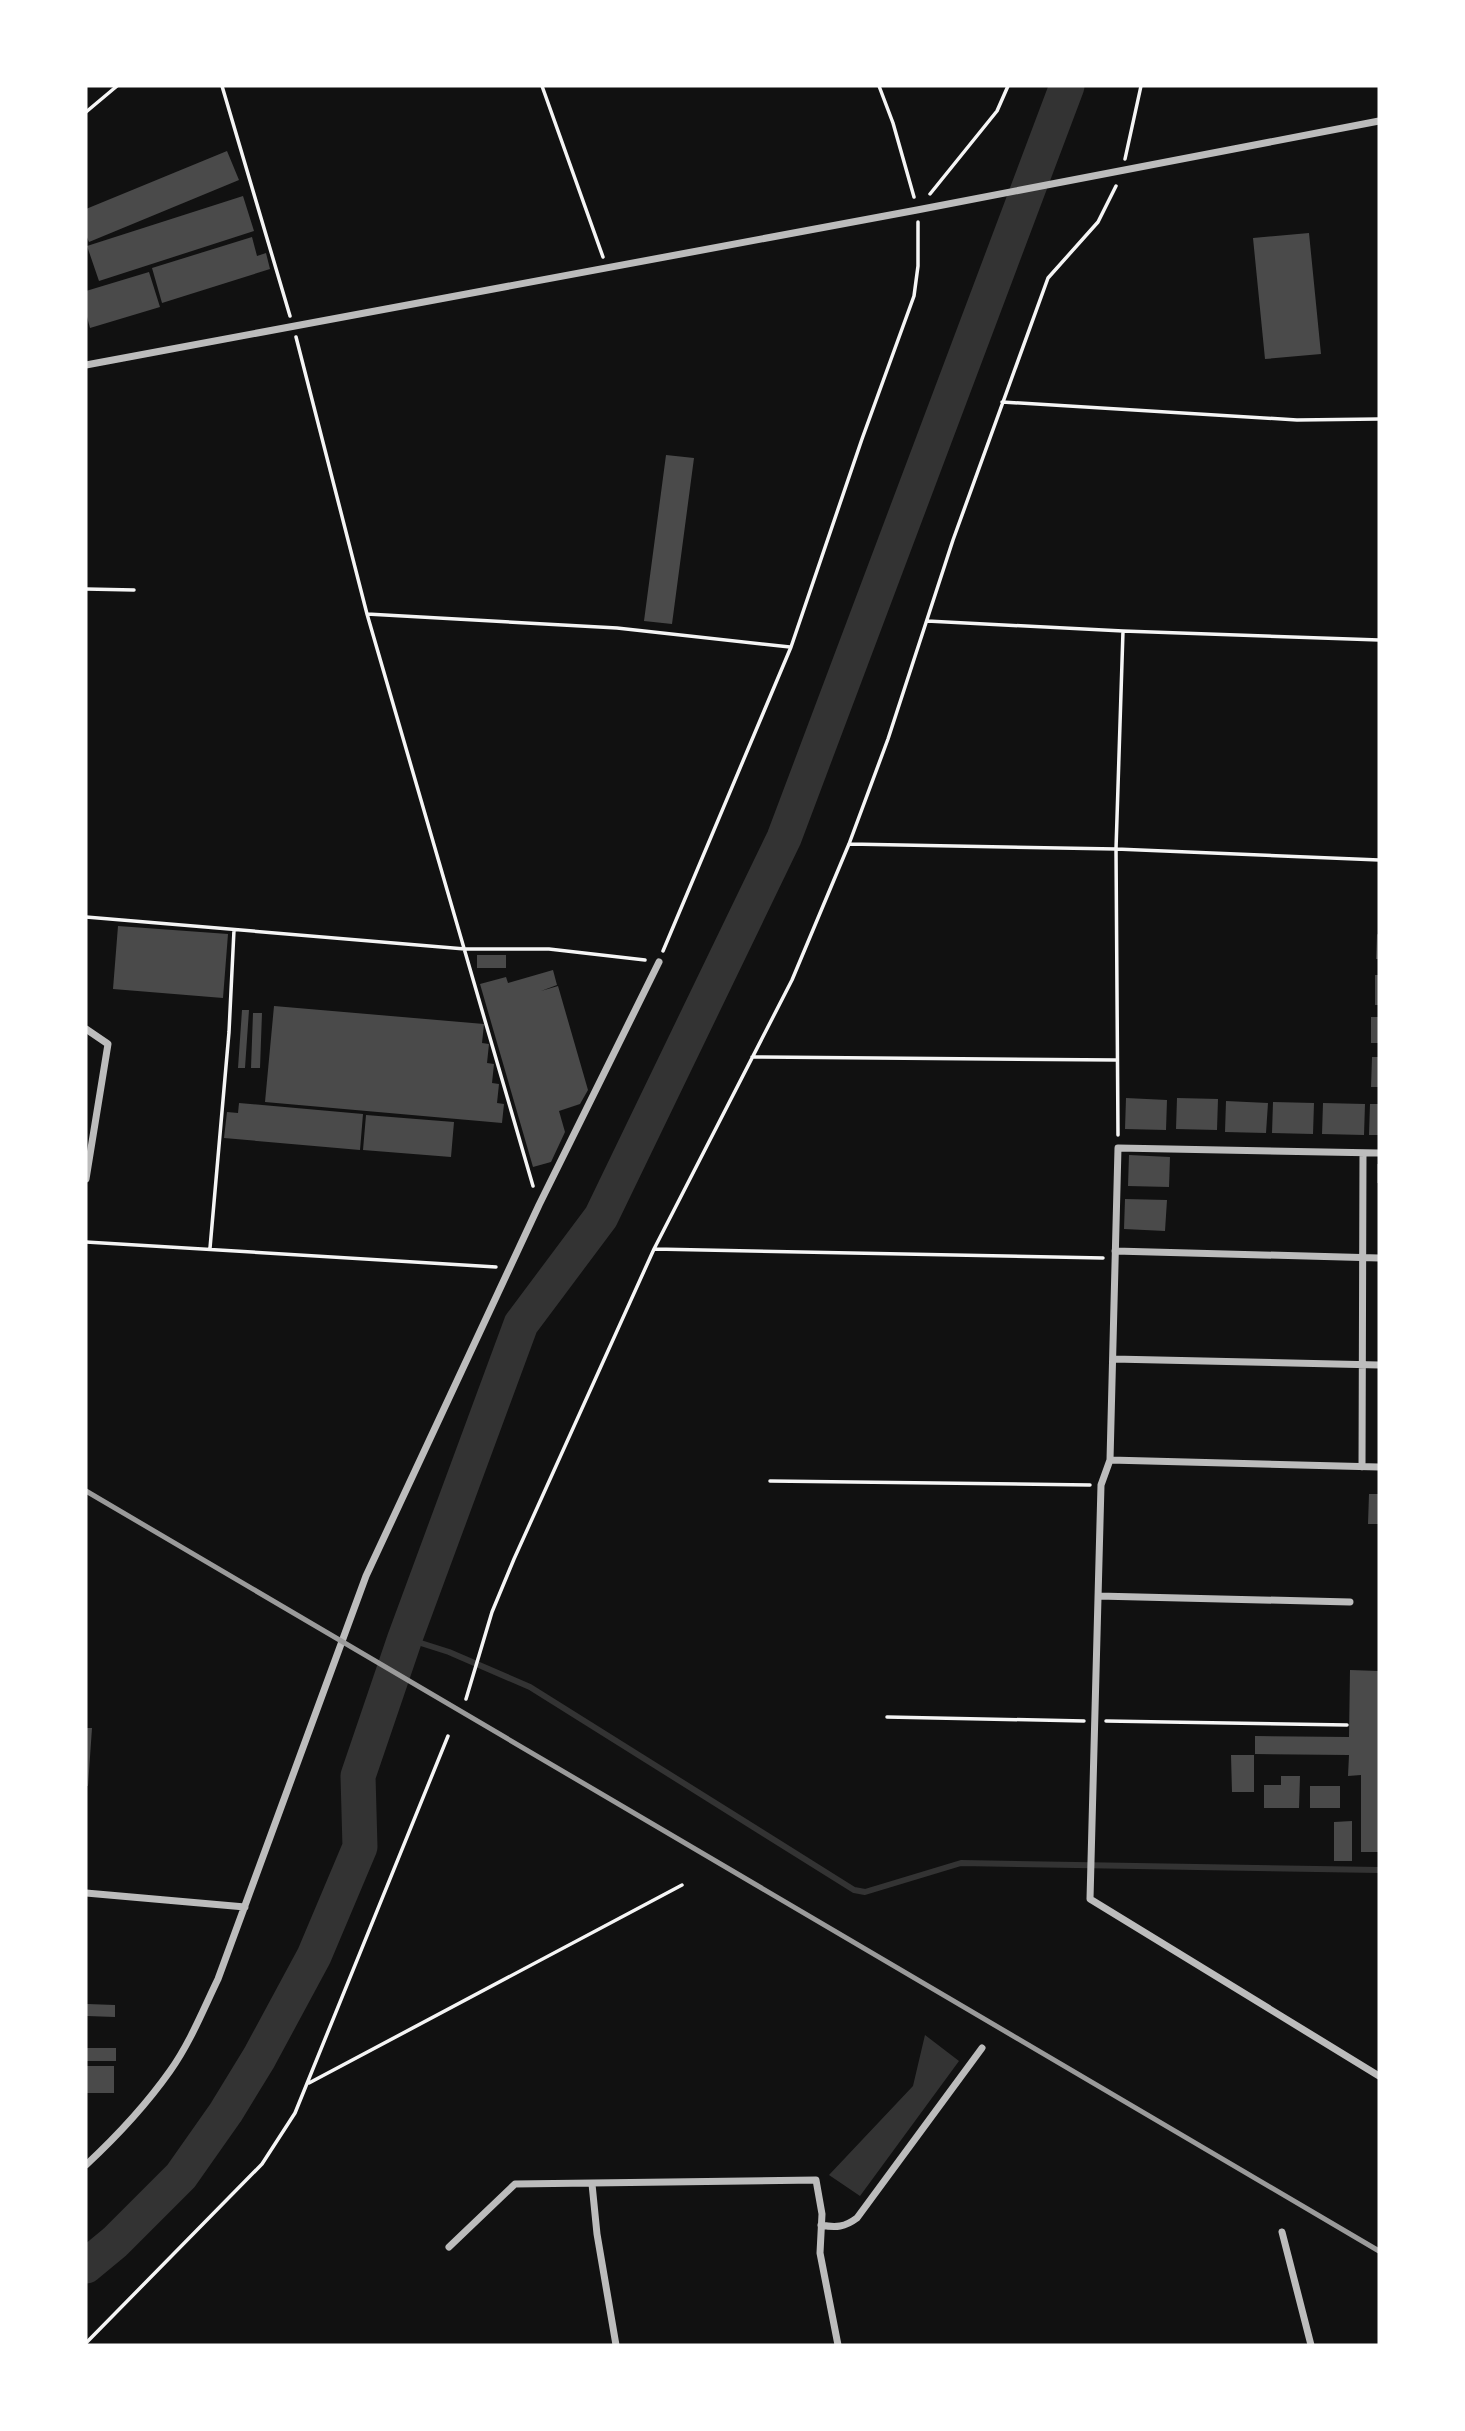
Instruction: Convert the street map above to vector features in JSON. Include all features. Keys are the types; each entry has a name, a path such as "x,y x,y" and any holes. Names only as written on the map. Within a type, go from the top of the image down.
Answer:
{"street":[{"path":"86,365 607,269 1379,121"},
{"path":"86,2165 170,2070 218,1979 366,1576 539,1205 659,962"},
{"path":"86,1029 108,1044 86,1179"},
{"path":"1379,1153 1118,1147 1110,1460 1101,1485 1090,1899 1379,2076"},
{"path":"1362,1467 1363,1153"},
{"path":"1115,1255 1379,1258"},
{"path":"1113,1359 1379,1365"},
{"path":"1110,1460 1379,1467"},
{"path":"1098,1596 1350,1602"},
{"path":"86,1893 244,1907"},
{"path":"821,2225 837,2228 848,2225 857,2218 982,2048"},
{"path":"449,2247 515,2184 816,2180 822,2214 820,2253 838,2345"},
{"path":"592,2184 597,2235 616,2345"},
{"path":"1282,2232 1311,2345"}],"path":[{"path":"86,112 117,86"},
{"path":"222,86 293,326 367,614 539,1205"},
{"path":"542,86 607,269"},
{"path":"86,917 465,949 548,949 659,962 791,647 914,296 918,266 917,210 893,123 879,86"},
{"path":"917,210 997,111 1008,86"},
{"path":"466,1699 492,1612 514,1559 654,1249 792,980 849,844 888,740 1002,402 1048,278 1098,222 1123,170 1141,86"},
{"path":"1002,402 1297,420 1379,419"},
{"path":"86,589 134,590"},
{"path":"367,614 617,628 791,647"},
{"path":"927,621 1379,640"},
{"path":"1118,1147 1116,849 1123,631"},
{"path":"849,844 1116,849 1379,860"},
{"path":"210,1248 229,1032 234,930"},
{"path":"752,1057 1117,1060"},
{"path":"86,1242 509,1268"},
{"path":"654,1249 1115,1255"},
{"path":"770,1481 1101,1485"},
{"path":"887,1717 1347,1725"},
{"path":"86,2343 261,2164 295,2113 447,1736"},
{"path":"307,2084 682,1885"}],"shaded area":[{"path":"925,2035 959,2061 860,2196 829,2175 913,2086"}],"building":[{"path":"227,151 239,180 89,242 86,235 86,209"},
{"path":"243,196 254,231 99,281 87,246"},
{"path":"1309,233 1321,354 1265,359 1253,238"},
{"path":"252,237 257,256 266,253 270,269 162,303 152,268"},
{"path":"149,272 160,307 90,328 86,313 86,291"},
{"path":"666,455 694,458 672,624 644,621"},
{"path":"118,926 228,934 223,998 113,989"},
{"path":"1377,934 1379,935 1379,959 1376,959"},
{"path":"477,955 506,955 506,968 477,968"},
{"path":"553,970 557,985 541,991 558,986 588,1090 580,1104 559,1111 565,1132 551,1162 533,1167 480,984 506,977 508,983"},
{"path":"1375,975 1379,975 1379,1005 1375,1005"},
{"path":"274,1006 484,1024 482,1043 489,1044 487,1063 494,1064 492,1083 499,1084 497,1103 504,1104 502,1123 265,1102"},
{"path":"242,1010 249,1010 245,1068 238,1068"},
{"path":"253,1013 262,1013 260,1068 251,1068"},
{"path":"1371,1017 1379,1017 1379,1043 1371,1043"},
{"path":"1372,1057 1379,1057 1379,1087 1371,1087"},
{"path":"1126,1098 1167,1100 1166,1130 1125,1129"},
{"path":"1177,1098 1218,1099 1217,1130 1176,1129"},
{"path":"1226,1101 1268,1103 1266,1133 1225,1132"},
{"path":"1273,1102 1314,1103 1313,1134 1272,1133"},
{"path":"239,1103 363,1114 360,1150 224,1138 227,1112 238,1113"},
{"path":"1323,1103 1365,1104 1364,1135 1322,1134"},
{"path":"1370,1104 1379,1104 1379,1135 1369,1135"},
{"path":"366,1115 454,1122 451,1157 363,1150"},
{"path":"1129,1155 1170,1157 1169,1187 1128,1186"},
{"path":"1379,1164 1379,1183 1377,1183"},
{"path":"1125,1199 1167,1200 1165,1231 1124,1229"},
{"path":"1369,1494 1379,1494 1379,1524 1368,1524"},
{"path":"1350,1670 1379,1671 1379,1852 1361,1852 1361,1775 1348,1776 1349,1755 1255,1754 1255,1736 1349,1737"},
{"path":"86,1728 92,1728 88,1786 86,1786"},
{"path":"1231,1755 1254,1755 1254,1792 1232,1792"},
{"path":"1281,1776 1300,1776 1299,1808 1264,1808 1264,1785 1281,1785"},
{"path":"1310,1786 1340,1786 1340,1808 1310,1808"},
{"path":"1352,1821 1352,1861 1334,1861 1334,1822"},
{"path":"87,2004 115,2005 115,2017 87,2016"},
{"path":"86,2048 116,2048 116,2061 86,2061"},
{"path":"86,2066 114,2066 114,2093 86,2093"}],"waterway":[{"path":"86,2266 115,2242 181,2176 226,2112 259,2058 314,1956 360,1847 358,1776 405,1638 521,1324 601,1217 784,838 1067,86"},
{"path":"405,1638 449,1652 530,1687 854,1890 865,1892 961,1863 1379,1870"}],"railway":[{"path":"86,1491 1379,2251"}]}
